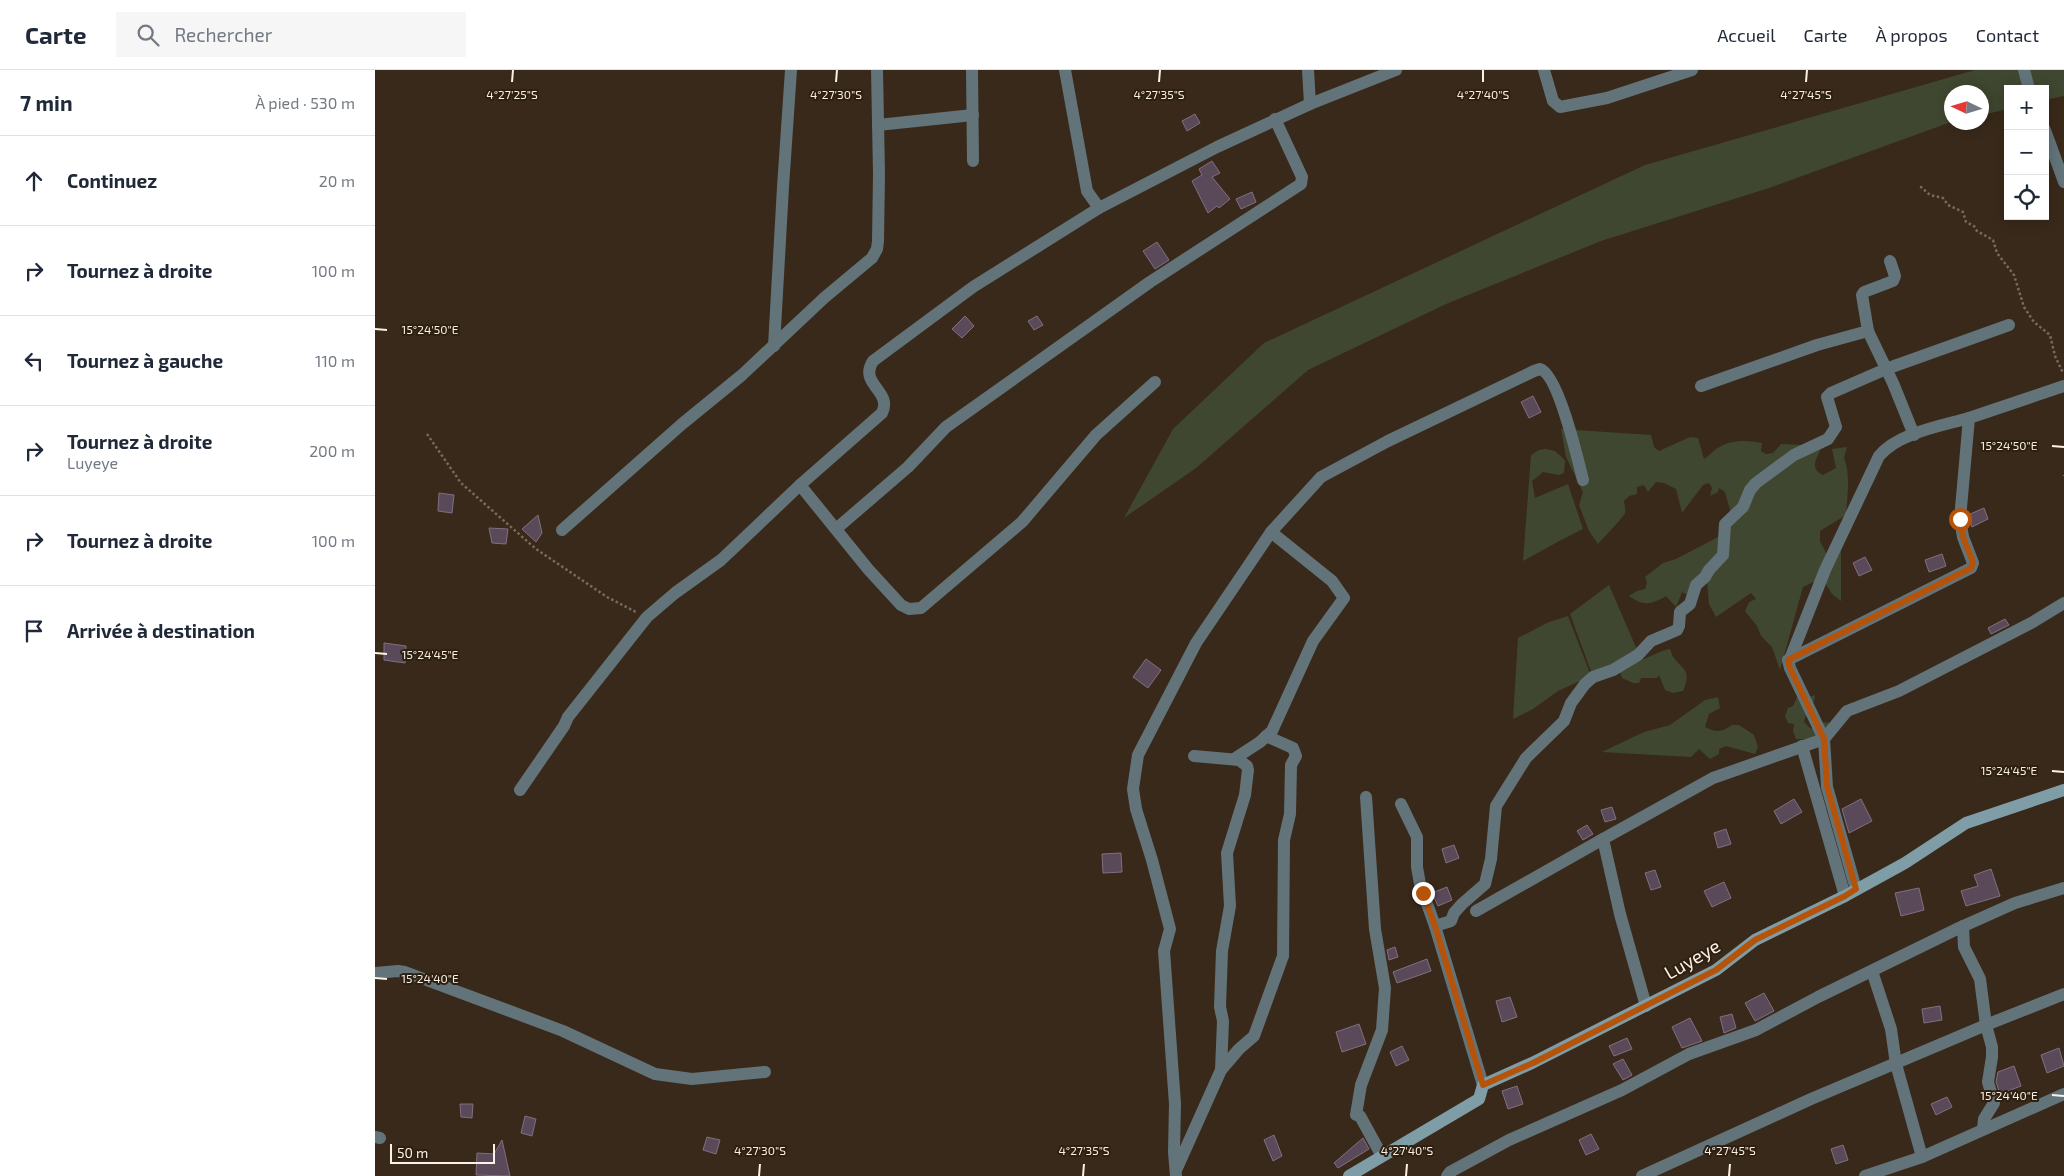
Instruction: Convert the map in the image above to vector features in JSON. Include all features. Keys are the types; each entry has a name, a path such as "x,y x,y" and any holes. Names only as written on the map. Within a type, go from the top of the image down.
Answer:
{"street":[{"path":"774,346 791,70"},
{"path":"562,530 682,424 742,375 824,298 872,258 877,250 877,70"},
{"path":"972,70 973,161"},
{"path":"1065,70 1087,191 1099,208"},
{"path":"1308,70 1310,104"},
{"path":"520,790 564,726 567,717 647,617 675,593 721,560 800,485 882,413 885,407 884,400 868,375 873,361 973,288 1099,208 1275,119 1396,70"},
{"path":"1544,70 1553,101 1561,107 1607,98 1692,70"},
{"path":"2023,70 2028,85"},
{"path":"878,125 973,115"},
{"path":"836,529 908,467 945,427 1165,271 1301,184 1303,177 1275,119"},
{"path":"2049,141 2064,182"},
{"path":"1890,261 1895,276 1893,281 1864,292 1862,295 1869,331 1913,435"},
{"path":"1435,926 1451,922 1454,913 1462,904 1485,884 1491,859 1496,806 1526,758 1564,721 1571,703 1585,684 1593,677 1613,670 1638,655 1651,641 1677,630 1680,612 1690,604 1696,586 1723,555 1725,524 1743,508 1750,490 1756,483 1794,455 1828,439 1833,433 1836,427 1827,398 1831,393 1886,369 2009,325"},
{"path":"1701,386 1809,348 1869,331"},
{"path":"1176,1176 1174,1152 1175,1104 1164,951 1169,929 1152,860 1136,808 1133,789 1137,758 1196,643 1271,532 1324,474 1476,397 1540,369 1547,372 1565,414 1583,480"},
{"path":"800,485 868,569 901,605 909,609 921,608 1022,522 1096,435 1155,382"},
{"path":"1856,889 1827,786 1824,739 1788,662 1825,570 1879,456 1891,444 1936,426 1969,418 2064,386"},
{"path":"1790,659 1859,626 1932,586 1971,568 1973,562 1963,537 1960,519 1969,418"},
{"path":"1233,759 1266,736 1279,719 1313,641 1344,598 1332,581 1271,532"},
{"path":"1476,911 1713,778 1824,739 1847,712 1899,691 2033,622 2064,603"},
{"path":"1176,1176 1183,1152 1221,1070 1239,1049 1254,1036 1283,956 1284,840 1290,814 1291,765 1296,756 1293,748 1266,736"},
{"path":"1802,746 1845,896"},
{"path":"1194,756 1242,761 1248,770 1246,790 1227,853 1229,906 1222,952 1220,1007 1223,1021 1221,1070"},
{"name":"Luyeye","path":"1483,1085 1533,1063 1716,970 1755,940 1845,896 1905,863 1966,823 2064,790"},
{"path":"1366,797 1375,928 1385,988 1382,1030 1361,1085 1356,1115 1360,1116 1382,1156"},
{"path":"1349,1176 1479,1099 1483,1085 1435,926 1420,884 1417,868 1417,837 1401,804"},
{"path":"1603,839 1646,1006"},
{"path":"1447,1176 1450,1172 1509,1140 1622,1090 1689,1054 1756,1030 1818,997 1963,926 2015,903 2064,888"},
{"path":"1963,926 1964,947 1980,979 1992,1057 1987,1082 1994,1103 1984,1119 1983,1130"},
{"path":"375,973 389,971 405,972 563,1031 655,1074 686,1079 765,1072"},
{"path":"1872,972 1891,1029 1896,1064 1923,1157"},
{"path":"1642,1176 1811,1100 1986,1025 2064,994"},
{"path":"1865,1176 1923,1157 2064,1094"}],"path":[{"path":"1921,188 1930,196 1943,198 1948,205 1963,212 1966,222 1993,240 1997,253 2014,275 2024,307 2034,322 2050,335 2055,356 2064,374"},
{"path":"427,434 461,483 536,549 607,597 647,617"}],"green space":[{"path":"1975,70 2064,70 2064,96 2049,99 2049,85 2004,85 2004,110 1989,113 1989,85 1944,85 1944,125 1769,188 1601,241 1446,304 1308,370 1196,468 1124,518 1173,429 1264,343 1645,165"},
{"path":"1561,429 1651,435 1654,447 1659,451 1690,437 1698,438 1704,459 1727,443 1739,441 1762,443 1761,451 1766,454 1773,453 1781,444 1822,446 1815,466 1818,472 1823,475 1836,468 1832,449 1847,447 1844,458 1848,479 1846,515 1820,531 1820,541 1827,555 1841,547 1841,601 1832,594 1822,578 1803,587 1780,670 1772,647 1761,636 1757,626 1745,611 1749,602 1756,599 1751,593 1716,617 1709,604 1707,581 1689,596 1682,592 1676,607 1666,596 1652,603 1643,603 1629,596 1645,589 1647,583 1645,577 1663,563 1676,559 1718,537 1732,517 1725,492 1719,488 1718,492 1710,496 1712,488 1709,483 1703,485 1682,513 1676,489 1664,483 1656,482 1648,492 1644,485 1637,487 1637,494 1629,496 1624,501 1624,515 1598,544 1589,531 1579,505 1583,492 1566,457"},
{"path":"1539,450 1555,451 1565,460 1564,473 1559,475 1543,472 1532,481 1535,498 1568,484 1583,529 1523,561 1531,455"},
{"path":"1609,585 1638,652 1592,674 1570,614"},
{"path":"1568,616 1591,676 1558,691 1533,709 1513,719 1518,638 1549,622"},
{"path":"1670,649 1672,655 1687,676 1683,691 1673,693 1665,690 1659,675 1657,678 1641,678 1639,683 1633,683 1622,678 1620,672 1623,670 1652,655"},
{"path":"1799,693 1805,699 1815,695 1814,702 1804,722 1811,729 1820,722 1832,723 1813,740 1796,739 1793,731 1794,724 1788,723 1785,716 1788,708 1793,706"},
{"path":"1718,697 1720,708 1709,714 1705,727 1719,731 1732,725 1739,725 1754,735 1758,747 1755,754 1726,746 1719,749 1719,754 1710,759 1699,749 1691,757 1602,752 1644,732 1670,725 1705,700"}],"building":[{"path":"1195,114 1200,123 1187,131 1182,121"},
{"path":"1212,161 1220,173 1212,177 1230,199 1219,208 1217,206 1208,213 1192,181 1202,175 1199,169"},
{"path":"1252,192 1256,202 1241,209 1236,199"},
{"path":"1157,242 1169,260 1155,269 1143,251"},
{"path":"965,316 974,326 962,338 952,329"},
{"path":"1037,316 1043,325 1034,330 1028,321"},
{"path":"1533,396 1541,412 1529,418 1521,402"},
{"path":"439,493 454,495 452,513 438,511"},
{"path":"1984,508 1988,519 1972,527 1968,515"},
{"path":"538,515 542,533 536,542 522,529"},
{"path":"489,528 508,529 506,544 492,543"},
{"path":"1942,554 1946,566 1929,572 1925,560"},
{"path":"1865,557 1872,570 1859,576 1853,563"},
{"path":"2005,619 2009,625 1991,634 1988,628"},
{"path":"384,643 406,646 405,663 384,660"},
{"path":"1146,659 1161,670 1148,688 1133,677"},
{"path":"1794,799 1802,812 1781,824 1774,811"},
{"path":"1861,799 1872,821 1849,833 1842,809"},
{"path":"1612,807 1616,819 1605,822 1601,810"},
{"path":"1587,825 1593,834 1583,840 1577,831"},
{"path":"1726,829 1731,844 1718,848 1714,833"},
{"path":"1454,845 1459,858 1446,863 1442,849"},
{"path":"1121,853 1122,872 1103,873 1102,854"},
{"path":"1991,869 2000,896 1966,906 1961,891 1978,886 1974,875"},
{"path":"1655,870 1661,887 1651,890 1645,873"},
{"path":"1724,882 1731,898 1712,907 1704,891"},
{"path":"1447,887 1452,900 1438,906 1432,893"},
{"path":"1919,888 1924,910 1901,916 1895,893"},
{"path":"1395,947 1398,957 1389,960 1387,950"},
{"path":"1427,959 1431,971 1397,983 1393,972"},
{"path":"1764,993 1774,1011 1755,1021 1745,1003"},
{"path":"1510,997 1517,1017 1502,1022 1496,1001"},
{"path":"1940,1006 1942,1020 1924,1023 1922,1009"},
{"path":"1732,1014 1736,1028 1724,1033 1720,1017"},
{"path":"1690,1018 1702,1041 1682,1048 1672,1027"},
{"path":"1359,1024 1366,1044 1342,1052 1336,1032"},
{"path":"1627,1038 1632,1049 1614,1056 1609,1046"},
{"path":"1402,1046 1409,1060 1396,1066 1390,1052"},
{"path":"2059,1048 2064,1066 2047,1073 2041,1055"},
{"path":"1623,1059 1632,1075 1623,1080 1613,1064"},
{"path":"2014,1066 2021,1086 2000,1094 1996,1082 1998,1072"},
{"path":"1517,1086 1523,1104 1508,1109 1502,1091"},
{"path":"1947,1097 1952,1107 1936,1115 1931,1104"},
{"path":"460,1104 473,1104 472,1118 461,1117"},
{"path":"525,1116 536,1119 532,1136 521,1133"},
{"path":"1591,1134 1599,1149 1586,1155 1579,1140"},
{"path":"1274,1135 1282,1156 1273,1161 1264,1140"},
{"path":"707,1137 720,1140 716,1154 703,1150"},
{"path":"1363,1138 1369,1149 1338,1168 1334,1163"},
{"path":"502,1140 510,1176 476,1175 477,1153 494,1154"},
{"path":"1843,1145 1848,1160 1836,1164 1831,1149"}],"route":[{"path":"1423,893 1428,903 1483,1085 1533,1063 1716,970 1755,940 1856,889 1827,786 1824,739 1788,660 1808,652 1902,604 1932,586 1971,568 1973,562 1963,537 1960,519"}]}
